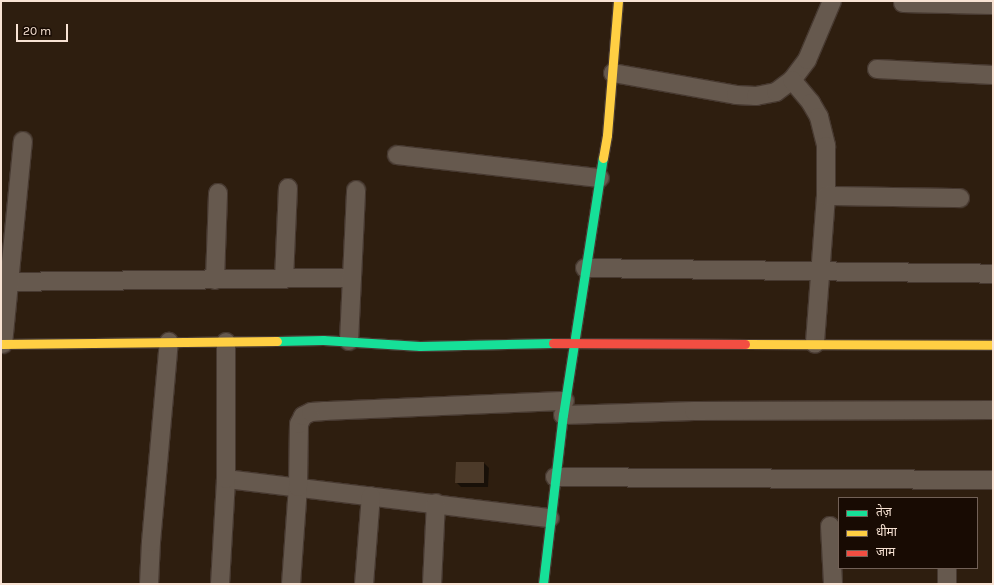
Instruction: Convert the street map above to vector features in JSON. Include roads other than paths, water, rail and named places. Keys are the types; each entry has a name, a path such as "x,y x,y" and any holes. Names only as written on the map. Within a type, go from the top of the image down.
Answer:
{"street":[{"path":"543,584 564,408 607,135 618,1"},
{"path":"613,73 736,95 756,96 776,92 792,80 808,60 832,1"},
{"path":"903,3 993,5"},
{"path":"877,69 993,75"},
{"path":"792,80 811,103 819,117 826,146 826,196 815,344"},
{"path":"24,141 5,281 2,344 349,341 420,346 574,344 993,345"},
{"path":"396,155 600,178"},
{"path":"284,279 288,188"},
{"path":"349,341 356,190"},
{"path":"215,280 218,193"},
{"path":"826,196 960,198"},
{"path":"585,268 993,274"},
{"path":"5,281 352,278"},
{"path":"149,584 151,542 169,342"},
{"path":"220,584 226,479 226,342"},
{"path":"291,584 298,487 299,424 303,416 311,412 564,408 694,411 993,410"},
{"path":"555,477 993,480"},
{"path":"226,479 550,518"},
{"path":"364,584 370,496"},
{"path":"432,584 436,504"},
{"path":"830,526 833,584"},
{"path":"947,569 947,584"}]}
